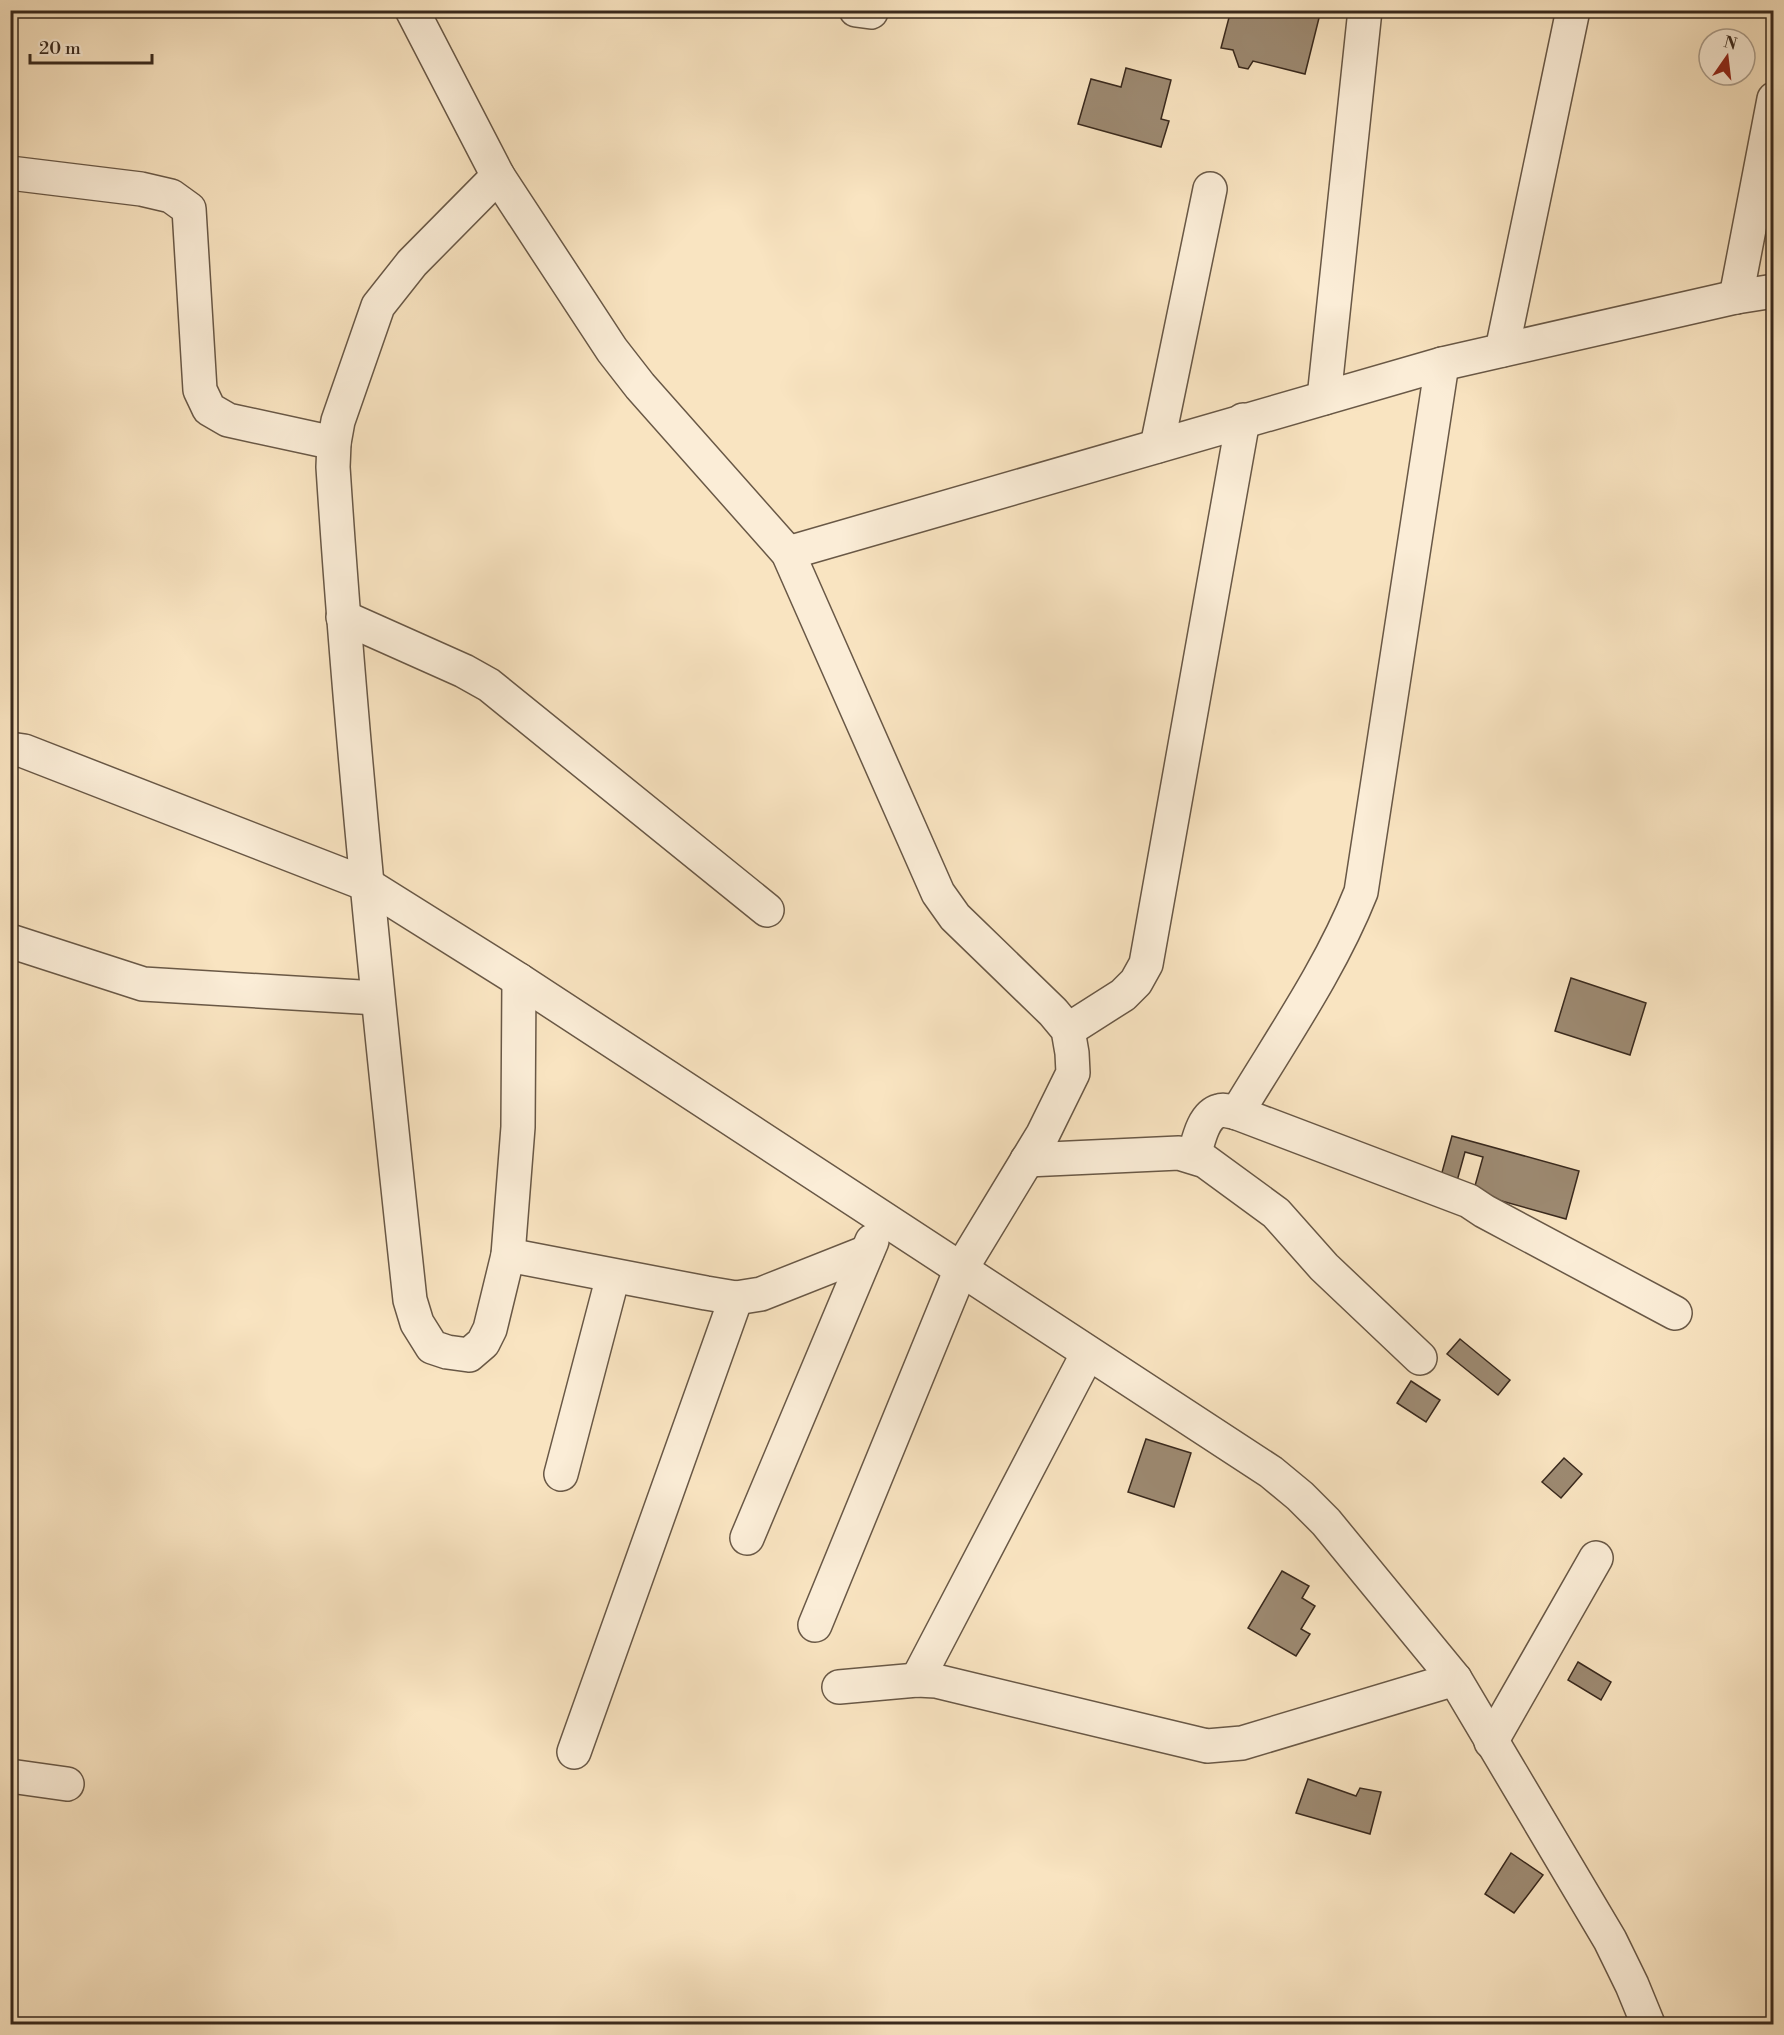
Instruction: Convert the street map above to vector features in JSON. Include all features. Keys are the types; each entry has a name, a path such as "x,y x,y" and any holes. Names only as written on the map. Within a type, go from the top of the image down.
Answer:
{"street":[{"path":"412,10 498,176 612,350 640,386 788,553 938,893 955,917 1053,1012 1068,1030 1073,1073 1035,1147 961,1269 815,1625"},
{"path":"1324,398 1365,10"},
{"path":"1502,350 1573,10"},
{"path":"1736,297 1773,99"},
{"path":"10,173 141,189 171,196 189,209 200,390 209,409 228,420 334,443"},
{"path":"498,176 412,263 378,306 338,421 334,443 333,467 343,617 366,884 410,1300 417,1323 432,1347 447,1352 468,1355 483,1343 490,1329 508,1255 518,1127 519,980"},
{"path":"1157,446 1210,189"},
{"path":"788,553 1442,364 1736,297 1773,291"},
{"path":"1237,1113 1330,958 1347,927 1361,892 1442,364"},
{"path":"1068,1030 1123,995 1136,982 1146,964 1243,420"},
{"path":"343,617 464,671 489,685 767,910"},
{"path":"10,749 24,751 366,884 519,980 1270,1472 1300,1496 1326,1522 1455,1679 1610,1940 1648,2025"},
{"path":"10,942 142,984 377,998"},
{"path":"1035,1147 1179,1153 1199,1139 1211,1115 1220,1110 1237,1113 1469,1201 1675,1312"},
{"path":"1199,1139 1205,1161 1269,1206 1285,1221 1324,1267 1420,1358"},
{"path":"747,1538 881,1218"},
{"path":"508,1255 736,1298 761,1294 867,1252"},
{"path":"561,1474 613,1276"},
{"path":"574,1752 736,1298"},
{"path":"917,1680 1088,1353"},
{"path":"1491,1742 1596,1558"},
{"path":"839,1688 917,1680 936,1681 1207,1746 1242,1743 1455,1679"},
{"path":"10,1776 67,1784"}],"building":[{"path":"1231,10 1321,10 1305,74 1253,61 1248,69 1239,67 1233,50 1221,48"},
{"path":"1126,68 1171,80 1161,119 1169,121 1161,147 1078,124 1091,79 1121,87"},
{"path":"1571,978 1646,1003 1630,1055 1555,1031"},
{"path":"1452,1136 1579,1171 1566,1219 1473,1193 1483,1157 1465,1152 1457,1181 1441,1176"},
{"path":"1460,1339 1510,1380 1498,1395 1447,1354"},
{"path":"1411,1381 1440,1400 1426,1422 1397,1403"},
{"path":"1146,1439 1191,1453 1174,1507 1128,1492"},
{"path":"1564,1458 1582,1474 1561,1498 1542,1482"},
{"path":"1282,1571 1309,1586 1302,1598 1315,1606 1301,1629 1310,1634 1296,1656 1248,1628"},
{"path":"1578,1662 1611,1682 1601,1700 1568,1680"},
{"path":"1308,1779 1356,1796 1360,1788 1381,1792 1370,1834 1296,1813"},
{"path":"1511,1853 1543,1875 1514,1913 1485,1894"}]}
